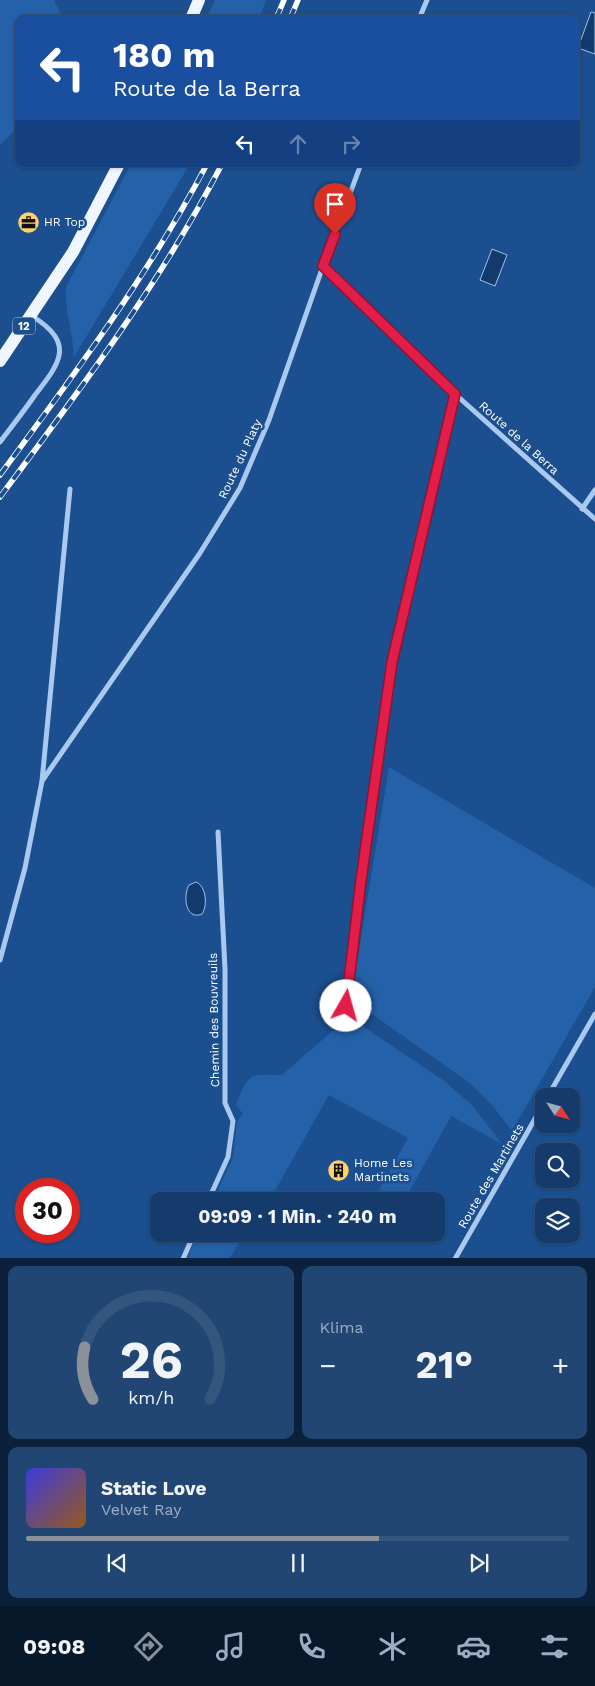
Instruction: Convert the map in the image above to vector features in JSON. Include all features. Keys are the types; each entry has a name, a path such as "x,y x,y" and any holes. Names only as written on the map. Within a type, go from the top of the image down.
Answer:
{"main road":[{"path":"192,15 200,0"},
{"name":"12","path":"0,361 73,252 118,167"}],"street":[{"path":"421,15 427,0"},
{"name":"Route du Platy","path":"42,781 200,553 240,488 269,420 359,167"},
{"name":"Route de la Berra","path":"323,266 455,394 595,519"},
{"path":"0,442 52,373 59,357 60,350 54,334 49,328 31,316"},
{"path":"346,1006 362,870 392,662 455,394"},
{"name":"Route du Platy","path":"0,960 25,868 42,781 70,489"},
{"path":"582,509 595,490"},
{"name":"Chemin des Bouvreuils","path":"212,1192 228,1157 233,1121 225,1103 225,969 218,832"},
{"path":"553,1088 595,1014"},
{"name":"Route des Martinets","path":"455,1258 535,1119"},
{"path":"183,1258 190,1242"}],"shaded area":[{"path":"0,0 54,0 61,15 15,15 15,130 0,145"},
{"path":"215,0 266,0 260,15 208,15"},
{"path":"591,12 595,13 595,54 580,49 580,42"},
{"path":"129,167 188,167 74,357 66,304 66,287"},
{"path":"492,249 507,255 495,286 480,280"},
{"path":"389,767 595,888 595,987 537,1088 535,1088 512,1131 492,1105 471,1084 359,1005 353,996 353,986"},
{"path":"196,882 202,887 204,892 205,906 202,914 196,915 189,911 186,895 189,885"},
{"path":"345,1020 355,1021 443,1080 472,1105 502,1144 451,1116 409,1192 378,1192 408,1138 329,1095 274,1192 217,1192 233,1157 237,1121 243,1114 236,1105 247,1081 256,1076 282,1075"},
{"path":"194,1242 239,1242 230,1258 187,1258"}],"railway":[{"path":"278,15 284,0"},
{"path":"292,15 298,0"},
{"path":"0,475 83,362 136,284 161,245 205,167"},
{"path":"0,497 118,335 173,251 220,167"}],"place":[{"name":"HR Top","path":"28,222"},
{"name":"Home Les Martinets","path":"338,1170"}],"route":[{"path":"335,234 323,266 455,394 392,662 361,880 346,1006"}]}
